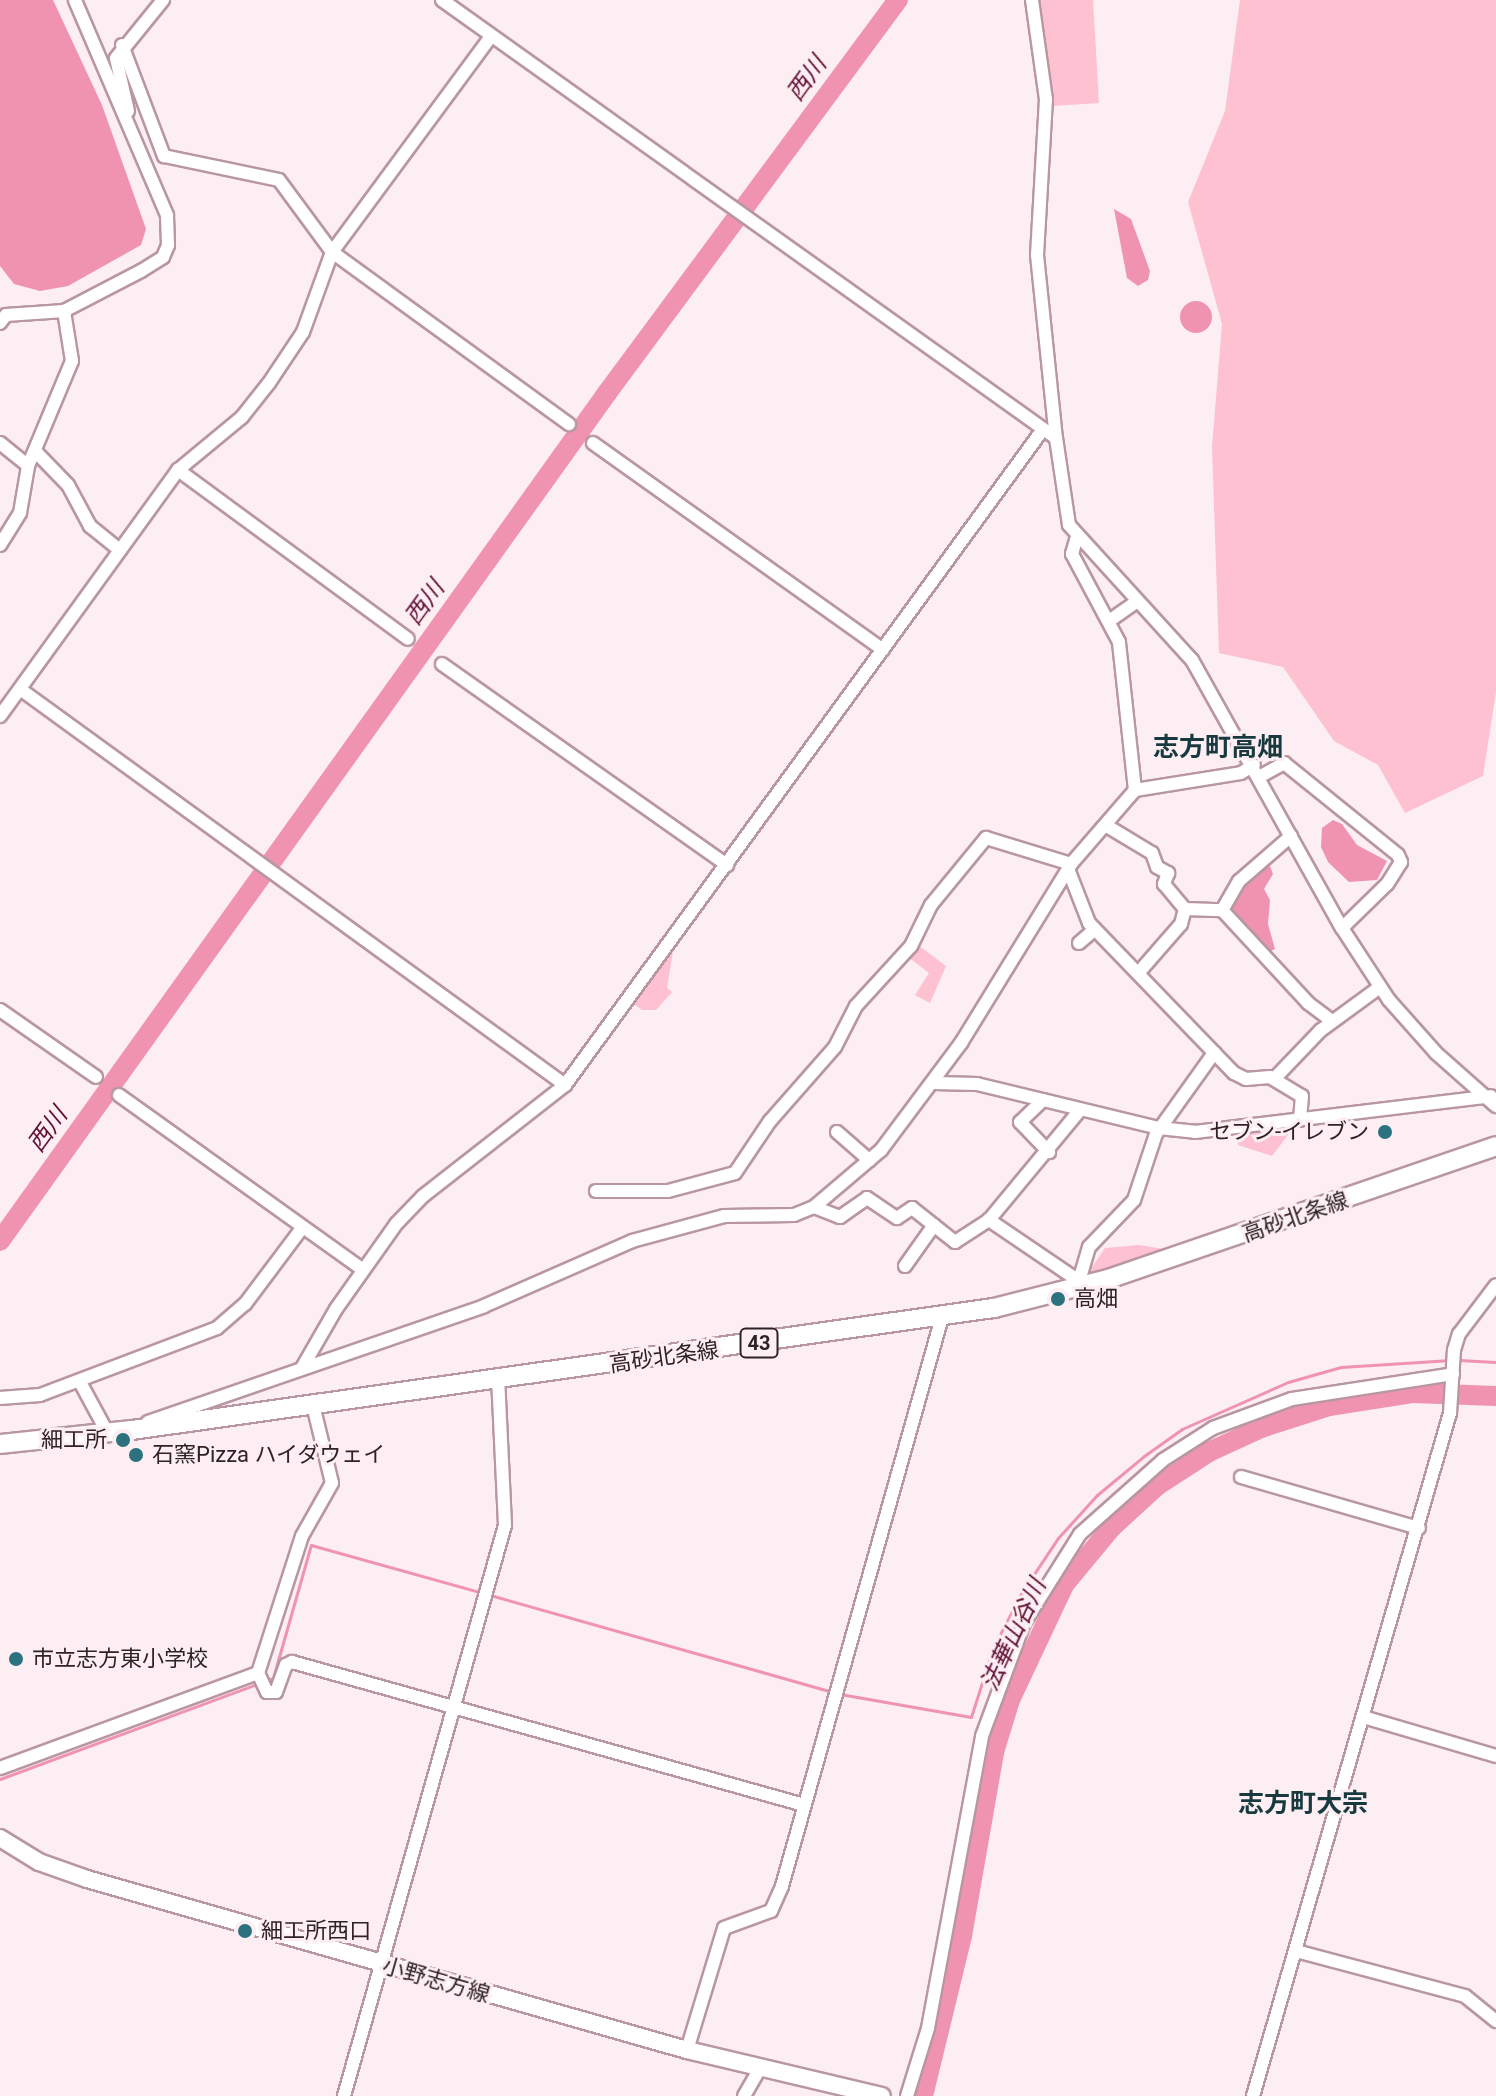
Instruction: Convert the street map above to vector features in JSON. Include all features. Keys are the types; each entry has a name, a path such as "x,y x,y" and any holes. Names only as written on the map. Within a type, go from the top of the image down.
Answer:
{"main road":[{"name":"高砂北条線","path":"0,1444 132,1430 942,1317 1077,1288 1496,1146"},
{"name":"小野志方線","path":"0,1838 67,1874 821,2089 882,2096"}],"street":[{"path":"0,323 6,315 64,311 141,271 163,257 168,245 167,215 75,0"},
{"path":"128,118 116,58 122,45 163,0"},
{"path":"442,0 1041,432 1056,438"},
{"path":"1032,0 1047,131 1037,255 1041,319 1064,509 1077,537 1192,660 1257,771 1342,928 1380,987 1410,1028 1493,1100"},
{"path":"0,716 178,470 242,417 269,383 303,332 332,252 491,36"},
{"path":"122,45 164,156 279,180 332,252 569,424"},
{"path":"0,545 20,513 28,466 72,361 64,311"},
{"path":"302,1368 362,1269 423,1196 565,1085 1041,432"},
{"path":"0,443 28,466"},
{"path":"593,443 883,650"},
{"path":"35,451 68,485 90,526 118,549"},
{"path":"178,470 408,639"},
{"path":"1077,537 1072,554 1119,642 1135,790"},
{"path":"1109,621 1138,601"},
{"path":"442,664 727,865"},
{"path":"20,689 565,1085"},
{"path":"132,1430 484,1306 632,1241 724,1216 794,1215 814,1207 869,1160 934,1083 1069,866 1107,826 1135,790 1257,771 1284,763 1398,855 1401,862 1387,884 1342,928"},
{"path":"1107,826 1152,853 1158,868 1168,873 1164,884 1185,909 1222,910 1308,1003 1332,1021"},
{"path":"1222,910 1239,881 1291,836"},
{"path":"596,1191 668,1191 735,1173 770,1121 835,1047 856,1006 911,946 931,905 986,838 1069,866 1095,929 1140,971 1214,1053 1246,1079 1274,1079 1302,1096 1300,1120"},
{"path":"1140,971 1181,924 1185,909"},
{"path":"1079,943 1095,929"},
{"path":"1274,1079 1332,1021 1380,987"},
{"path":"0,1010 96,1077"},
{"path":"1077,1288 1089,1247 1134,1200 1159,1128 1214,1053"},
{"path":"934,1083 977,1084 1159,1128 1195,1132 1493,1100"},
{"path":"119,1095 362,1269"},
{"path":"1043,1100 1020,1122 1049,1152"},
{"path":"814,1207 840,1217 867,1198 897,1218 912,1208 955,1242 989,1220 1049,1152 1080,1110"},
{"path":"837,1132 869,1160"},
{"path":"989,1220 1073,1277 1077,1288"},
{"path":"905,1266 934,1225"},
{"path":"0,1398 40,1395 217,1328 245,1304 302,1228"},
{"path":"1253,2096 1450,1413 1454,1350 1459,1334 1496,1285"},
{"path":"687,2050 724,1928 771,1911 942,1317"},
{"path":"907,2096 928,2028 982,1736 1024,1623 1050,1574 1080,1534 1163,1460 1213,1428 1292,1399 1454,1370"},
{"path":"344,2096 505,1525 498,1379"},
{"path":"80,1382 107,1432"},
{"path":"313,1405 332,1483 302,1536 258,1673 267,1692 276,1692 292,1662 804,1805"},
{"path":"1241,1477 1419,1528"},
{"path":"0,1768 258,1673"},
{"path":"1363,1717 1496,1756"},
{"path":"1296,1951 1465,1996 1496,2021"},
{"path":"744,2096 759,2070"}],"shaded area":[{"path":"0,0 53,0 102,105 146,229 141,245 68,286 40,291 14,284 0,266"},
{"path":"1039,0 1093,0 1099,103 1052,106"},
{"path":"1240,0 1496,0 1496,692 1483,776 1405,813 1378,765 1334,741 1283,667 1219,653 1212,447 1222,324 1188,202 1225,111"},
{"path":"1114,209 1131,219 1150,271 1148,280 1138,286 1127,278"},
{"path":"1196,301 1207,306 1212,317 1207,328 1196,333 1185,328 1180,317 1185,306"},
{"path":"1333,820 1342,824 1357,845 1387,861 1377,880 1349,882 1328,862 1321,847 1322,828"},
{"path":"1270,866 1273,874 1264,889 1270,900 1268,924 1275,949 1271,951 1229,914 1228,905 1246,880"},
{"path":"918,945 946,966 930,1003 915,995 929,973 908,957"},
{"path":"673,951 667,988 672,992 656,1010 642,1010 634,1004"},
{"path":"1294,1127 1272,1156 1238,1145 1237,1132"},
{"path":"1139,1245 1170,1250 1084,1279 1105,1248"}],"waterway":[{"name":"西川","path":"0,1241 607,393 898,0"},
{"path":"840,1694 971,1717 993,1648 1022,1592 1058,1538 1097,1495 1144,1456 1182,1429 1288,1382 1341,1367 1451,1360"},
{"path":"1459,1360 1496,1362"},
{"name":"法華山谷川","path":"923,2096 962,1936 994,1752 1010,1700 1064,1585 1112,1527 1158,1485 1209,1452 1261,1428 1329,1406 1412,1393 1496,1396"},
{"path":"266,1681 273,1678 311,1545 483,1593"},
{"path":"490,1595 833,1692"},
{"path":"0,1779 259,1683"}],"place":[{"name":"セブン-イレブン","path":"1385,1132"},
{"name":"高畑","path":"1058,1299"},
{"name":"細工所","path":"123,1440"},
{"name":"石窯Pizza ハイダウェイ","path":"136,1455"},
{"name":"市立志方東小学校","path":"16,1659"},
{"name":"細工所西口","path":"245,1931"}],"district":[{"name":"志方町高畑","path":"1218,748"},
{"name":"志方町大宗","path":"1303,1804"}]}
